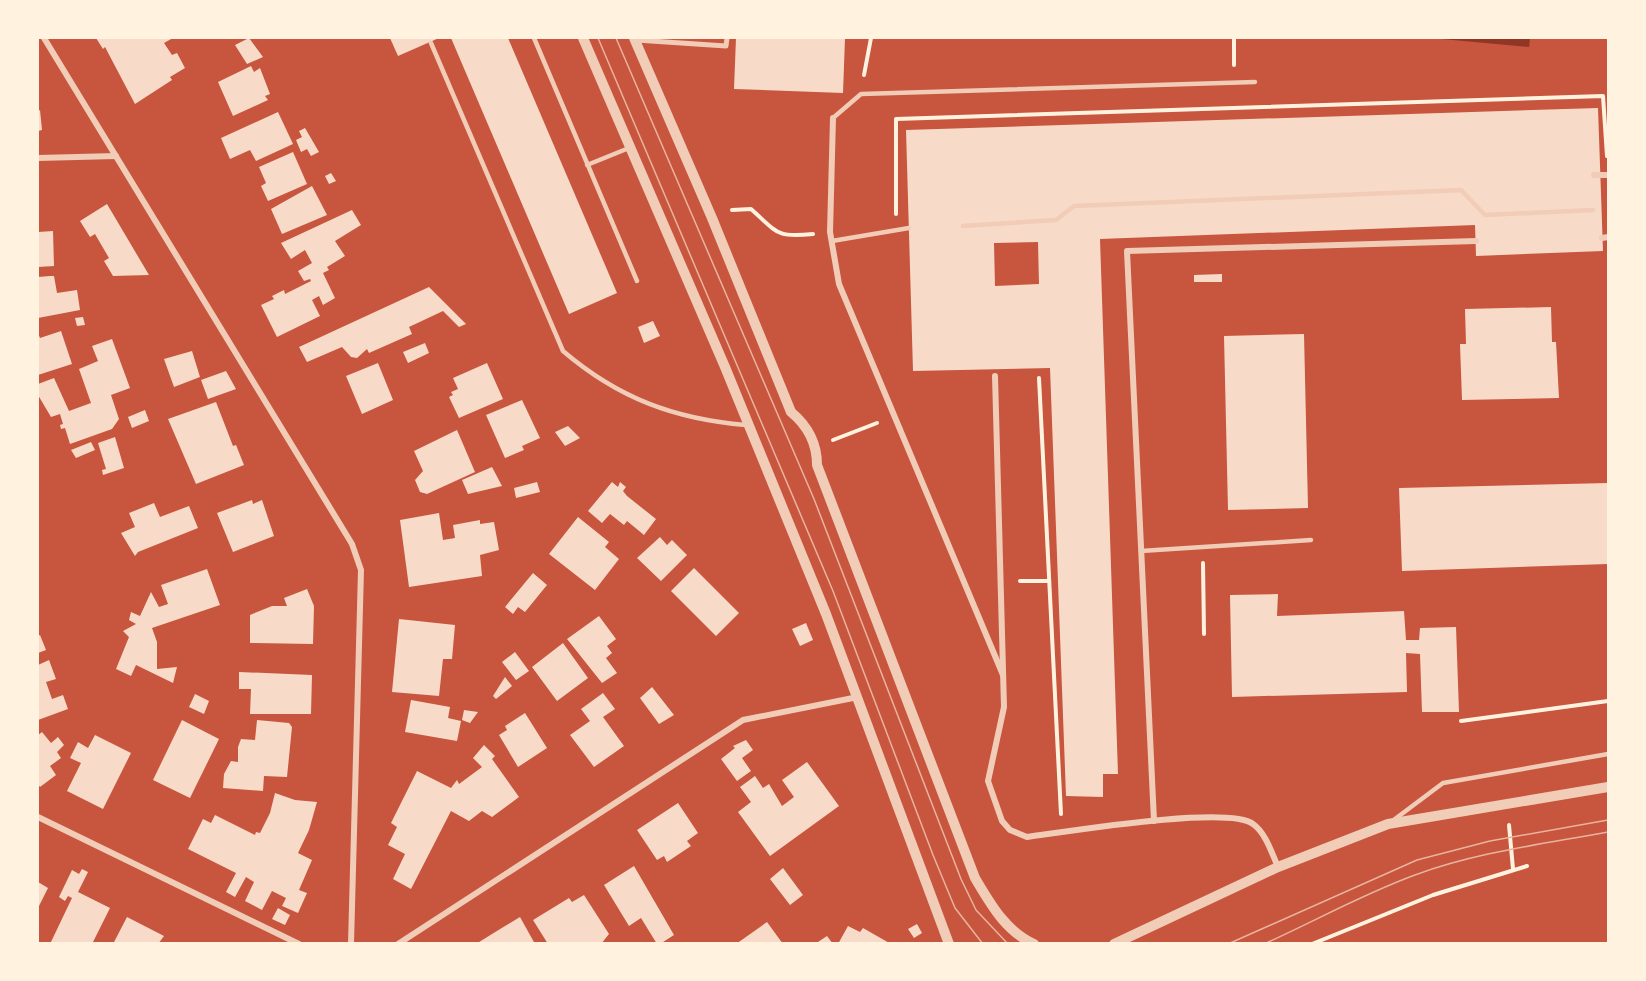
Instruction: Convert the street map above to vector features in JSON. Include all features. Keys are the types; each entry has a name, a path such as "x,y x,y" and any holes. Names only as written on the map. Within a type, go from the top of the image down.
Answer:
{"street":[{"path":"44,38 352,544 361,570 351,944"},
{"path":"583,38 748,425 858,698 949,944"},
{"path":"727,38 726,46 634,39 712,218 791,412 802,421 817,448 817,465 975,878 998,916 1034,944"},
{"path":"833,118 830,232 839,284 1004,678"},
{"path":"38,158 116,156"},
{"path":"1594,175 1608,175"},
{"path":"1154,821 1128,251 1476,241"},
{"path":"995,376 1004,707 988,781 1002,821 1010,830 1027,837 1154,821 1231,817 1253,824 1266,840 1278,867"},
{"path":"398,944 743,720 858,698"},
{"path":"1114,944 1278,867 1389,824 1608,787"},
{"path":"38,817 299,944"}],"lane":[{"path":"534,38 637,280"},
{"path":"431,43 563,351 593,376 636,400 717,423 748,425"},
{"path":"833,118 861,94 1255,82"},
{"path":"587,165 630,147"},
{"path":"963,226 1056,220 1074,206 1461,190 1485,215 1593,210"},
{"path":"832,241 909,228"},
{"path":"1141,550 1311,540"},
{"path":"1389,824 1443,783 1608,754"}],"path":[{"path":"861,94 871,38"},
{"path":"1233,81 1234,38"},
{"path":"896,230 896,119 1603,96 1607,163"},
{"path":"735,209 751,209 777,233 788,237 830,232"},
{"path":"1039,378 1062,832"},
{"path":"831,441 877,423"},
{"path":"1192,561 1203,560 1204,634"},
{"path":"1001,581 1049,581"},
{"path":"1461,721 1608,701"},
{"path":"1312,944 1432,896 1527,866"}],"shaded area":[{"path":"1431,38 1530,38 1529,47"}],"building":[{"path":"96,38 173,38 164,43 172,55 177,53 185,68 170,77 172,80 135,104 105,47 103,49"},
{"path":"249,38 263,57 247,64 235,45"},
{"path":"390,38 439,38 398,56"},
{"path":"451,38 508,38 617,293 569,314"},
{"path":"736,38 845,38 843,93 734,89"},
{"path":"251,66 254,72 260,68 270,94 265,96 268,100 233,116 218,82"},
{"path":"1598,108 1603,251 1476,256 1475,225 1100,239 1118,774 1103,774 1103,797 1066,796 1050,368 913,371 906,130","holes":["1038,242 1039,284 995,286 994,243"]},
{"path":"40,110 42,130 38,131 38,111"},
{"path":"278,112 293,144 256,161 250,150 230,159 221,138"},
{"path":"305,128 319,152 311,156 307,149 301,152 296,140 302,137 299,131"},
{"path":"293,152 307,184 268,201 261,186 266,183 259,167"},
{"path":"331,173 336,181 329,184 325,176"},
{"path":"312,186 327,215 282,234 271,209"},
{"path":"107,204 149,275 113,276 104,261 109,258 95,234 90,237 80,221"},
{"path":"352,210 361,225 335,241 345,256 327,267 329,270 323,273 335,298 323,305 319,296 312,300 320,316 277,337 261,305 274,299 272,296 284,290 285,294 311,281 310,279 304,281 298,271 312,263 305,250 291,259 281,243"},
{"path":"53,231 54,266 38,267 38,232"},
{"path":"1222,274 1222,282 1194,282 1194,275"},
{"path":"54,276 57,293 77,290 80,310 38,318 38,277"},
{"path":"429,287 466,324 459,327 443,311 409,327 412,334 369,353 367,349 357,358 351,357 342,347 307,362 299,347"},
{"path":"1551,307 1552,342 1556,342 1559,398 1462,400 1460,344 1466,344 1465,309"},
{"path":"83,317 85,325 77,326 75,318"},
{"path":"653,321 660,336 644,343 638,327"},
{"path":"61,331 72,364 38,375 38,333 40,338"},
{"path":"1304,334 1308,508 1228,510 1224,336"},
{"path":"112,339 130,388 111,395 119,419 112,429 70,444 65,428 61,429 60,425 63,424 60,414 51,417 38,395 38,384 54,378 69,411 91,403 79,369 98,361 92,346"},
{"path":"425,343 429,353 408,363 403,352"},
{"path":"192,351 200,377 174,387 164,359"},
{"path":"378,363 393,400 362,414 346,376"},
{"path":"487,363 503,399 459,418 449,397 453,395 451,392 458,389 453,378"},
{"path":"226,371 236,389 208,399 201,380"},
{"path":"522,400 540,438 522,446 524,450 505,458 486,415"},
{"path":"216,402 233,446 236,445 244,465 196,484 168,419"},
{"path":"145,410 149,421 132,428 128,417"},
{"path":"568,426 580,438 565,446 555,432"},
{"path":"457,430 475,472 427,494 420,492 415,480 423,471 414,451"},
{"path":"115,437 124,468 103,475 102,470 106,469 98,443"},
{"path":"91,442 95,450 76,458 71,450"},
{"path":"492,467 502,486 468,494 462,480"},
{"path":"537,482 540,492 516,498 514,488"},
{"path":"612,482 618,487 620,482 626,487 623,491 627,496 656,519 644,535 627,521 624,525 610,514 602,523 588,511"},
{"path":"1608,483 1608,564 1402,571 1399,488"},
{"path":"252,500 253,504 262,500 274,536 233,552 217,513"},
{"path":"154,503 160,517 189,506 198,528 138,552 135,556 121,533 135,527 129,513"},
{"path":"439,513 443,540 455,538 453,525 480,520 480,524 494,522 499,550 480,555 482,576 409,587 400,520"},
{"path":"578,517 609,542 605,547 619,559 595,590 549,554"},
{"path":"660,537 667,545 672,540 687,555 661,581 637,558"},
{"path":"694,568 739,613 716,636 671,591"},
{"path":"207,569 220,605 152,628 157,642 157,669 177,667 173,683 136,665 131,676 116,669 129,637 123,631 136,624 129,620 131,612 140,616 151,592 159,607 168,604 161,585"},
{"path":"533,573 547,585 525,612 518,607 513,614 505,607"},
{"path":"307,589 314,606 313,644 250,643 250,615 272,606 287,606 284,598"},
{"path":"1278,594 1277,616 1404,611 1406,640 1419,640 1420,628 1456,627 1459,712 1422,712 1420,654 1406,653 1407,692 1232,697 1230,595"},
{"path":"599,616 616,639 607,646 612,653 606,658 617,673 602,683 567,639"},
{"path":"399,619 455,625 452,659 443,659 439,696 392,692"},
{"path":"806,623 813,640 800,646 792,629"},
{"path":"40,635 46,650 38,653 38,636"},
{"path":"563,643 588,678 557,701 532,667"},
{"path":"515,652 529,671 516,680 502,662"},
{"path":"49,660 56,679 46,682 52,699 63,695 68,709 38,720 38,665"},
{"path":"239,672 312,675 311,714 250,714 251,689 239,689"},
{"path":"505,677 512,686 496,699 493,696"},
{"path":"652,687 674,715 659,724 640,698"},
{"path":"603,693 615,709 603,717 624,746 594,767 570,735 590,721 581,709"},
{"path":"195,694 209,701 204,714 189,707"},
{"path":"411,700 450,707 448,718 461,721 457,741 405,732"},
{"path":"464,710 478,712 470,723 462,720"},
{"path":"525,713 547,748 518,767 499,735 507,730 505,726"},
{"path":"182,720 219,739 190,798 153,780"},
{"path":"257,720 289,723 292,727 287,777 264,776 263,791 223,788 224,774 231,761 238,762 238,747 241,739 255,740"},
{"path":"42,732 51,743 58,737 64,745 57,752 61,758 50,766 56,775 40,787 38,784 38,735"},
{"path":"95,735 131,753 103,809 67,791 81,763 70,758 78,742 88,748"},
{"path":"746,740 753,750 742,758 751,771 737,781 721,759 735,748 733,746"},
{"path":"484,745 495,756 492,759 519,797 492,817 482,811 469,821 451,811 411,889 393,879 405,854 388,845 397,827 391,823 417,771 451,788 457,780 459,784 482,767 473,758"},
{"path":"807,762 839,806 770,856 738,812 751,802 740,787 755,776 763,788 769,784 782,806 794,797 782,780"},
{"path":"275,793 295,800 317,802 309,830 298,853 312,860 299,890 307,893 298,913 282,906 286,898 272,891 262,910 245,901 254,882 246,877 235,897 226,892 236,873 188,849 203,819 211,823 215,815 255,835 256,832 260,833 270,813"},
{"path":"678,803 698,833 687,841 691,846 667,862 664,856 657,860 637,830"},
{"path":"634,866 674,935 660,944 657,944 641,918 629,926 604,885"},
{"path":"783,868 803,895 790,905 770,879"},
{"path":"82,869 88,872 78,892 110,908 92,944 50,944 72,898 68,896 65,901 59,897 72,870 79,874"},
{"path":"38,882 48,888 38,908"},
{"path":"584,895 609,934 601,944 548,944 533,920 569,898 572,902"},
{"path":"278,908 290,915 285,925 272,919"},
{"path":"127,917 164,936 158,944 113,944"},
{"path":"520,917 535,944 476,944 492,934"},
{"path":"767,922 783,944 736,944"},
{"path":"917,924 922,933 914,938 908,929"},
{"path":"848,926 860,932 863,928 891,944 838,944"},
{"path":"827,936 833,944 819,944 818,942"}],"tram line":[{"path":"598,38 833,591 955,908 983,944"},
{"path":"616,38 814,499 961,879 976,910 1008,944"},
{"path":"1228,944 1417,860 1490,841 1608,820"},
{"path":"1264,944 1377,891 1438,867 1511,849 1608,832"}]}
